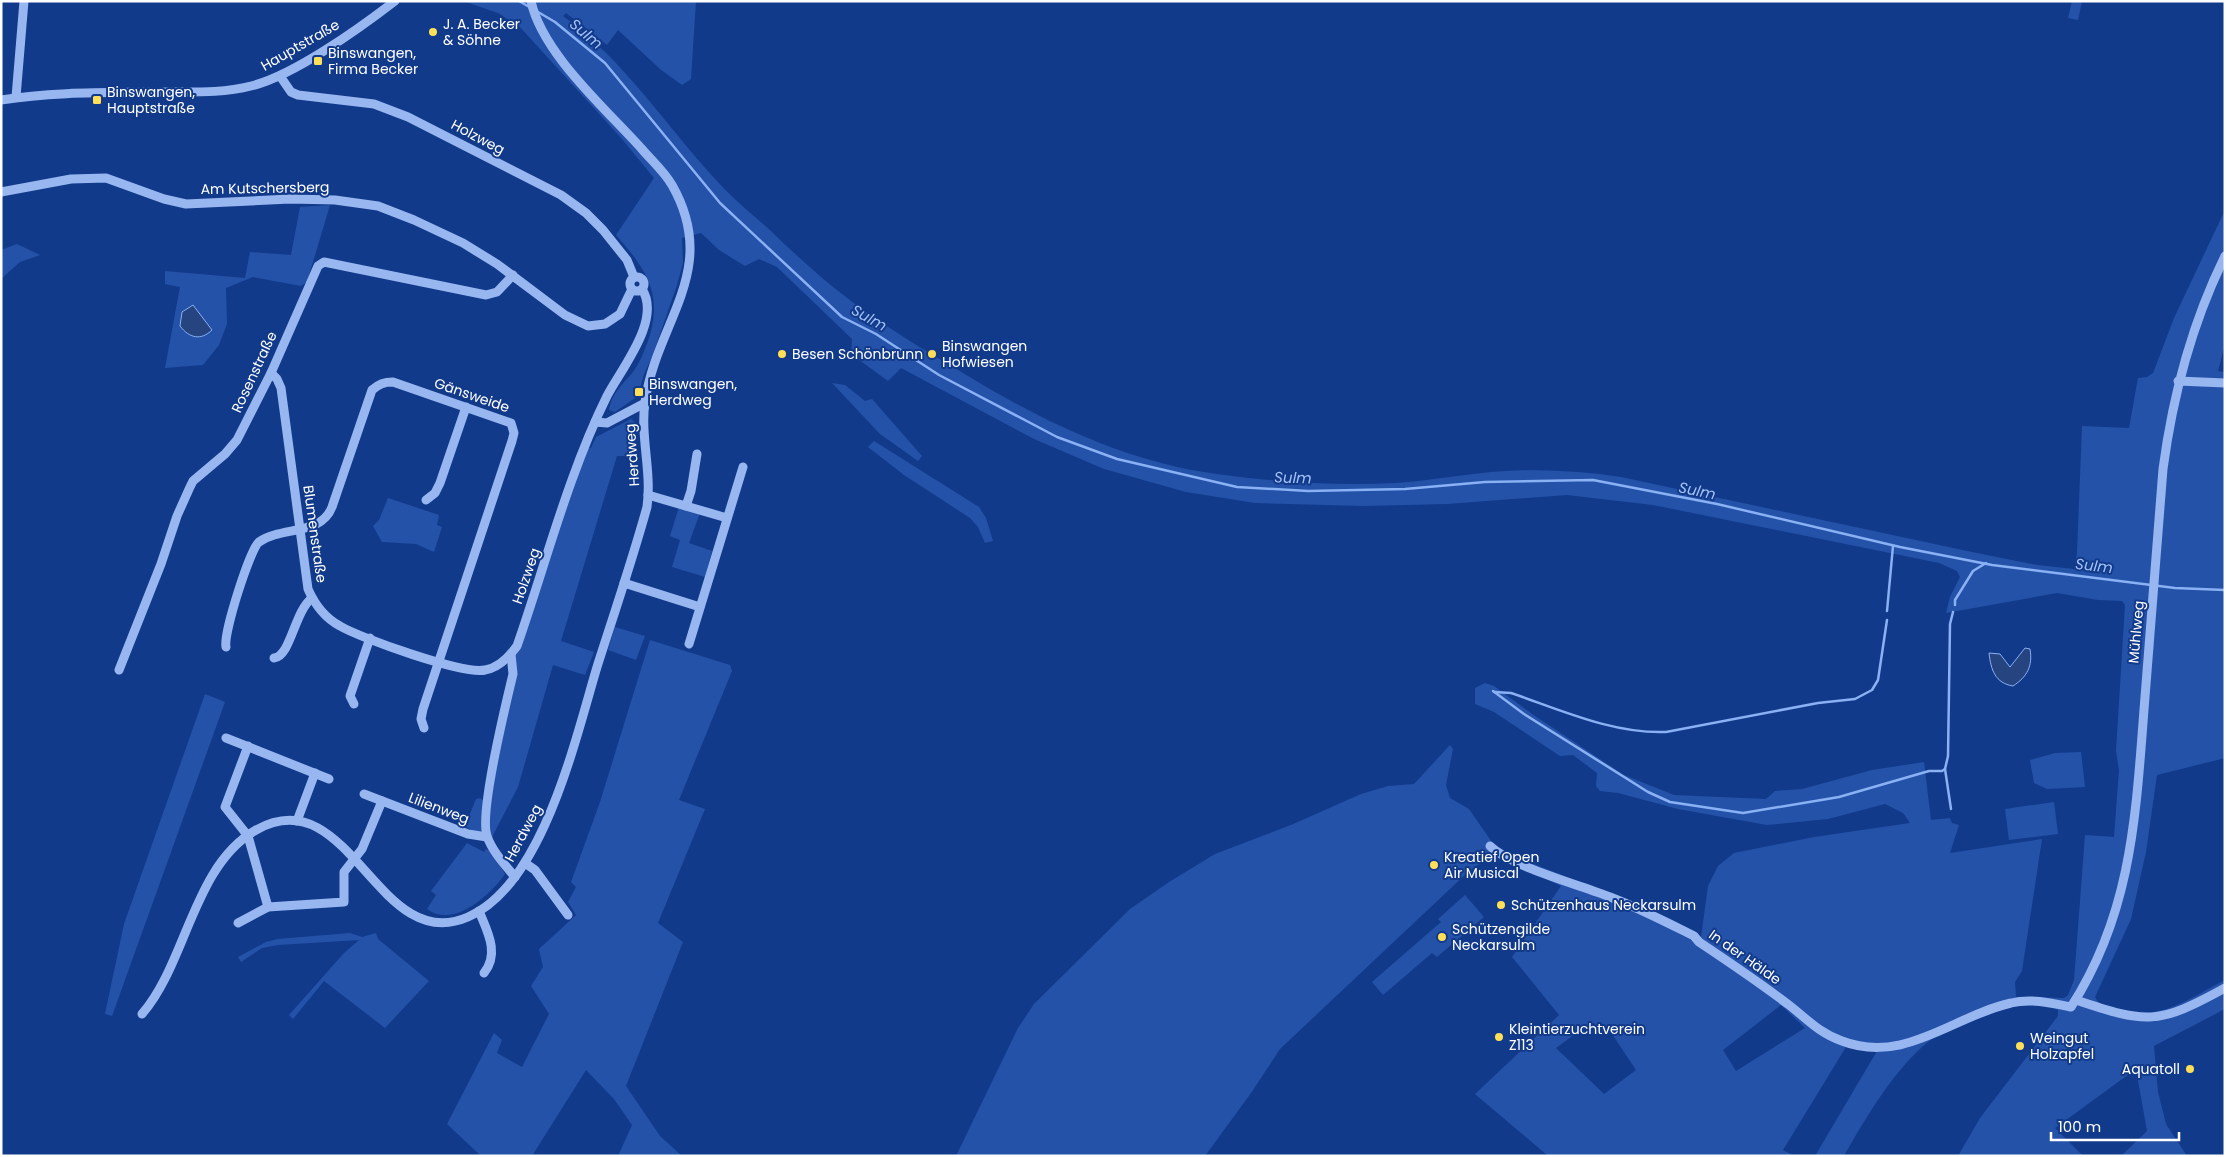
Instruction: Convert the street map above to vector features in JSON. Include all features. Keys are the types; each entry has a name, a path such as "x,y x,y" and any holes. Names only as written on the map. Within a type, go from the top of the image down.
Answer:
{"street":[{"path":"16,97 24,1"},
{"name":"Hauptstraße","path":"1,100 16,97 223,91 251,86 280,76 350,33 394,1"},
{"name":"Herdweg","path":"142,1014 153,1001 167,978 186,930 211,879 232,849 248,836 274,822 297,821 329,835 356,860 394,902 422,918 444,923 467,918 479,910 515,877 525,863 549,817 624,583 648,495 649,472 644,440 644,404 654,365 682,298 687,281 690,245 686,220 671,184 563,62 548,42 536,20 530,1"},
{"name":"Holzweg","path":"280,76 291,92 298,95 374,104 408,117 561,195 586,213 603,230 627,260 634,277 643,280 644,286 637,289"},
{"name":"Am Kutschersberg","path":"1,192 71,179 106,178 164,200 186,204 290,199 335,200 378,206 414,220 463,243 513,275 564,315 588,326 605,324 620,314 637,289"},
{"name":"Mühlweg","path":"2074,1003 2089,978 2107,938 2119,905 2126,872 2137,792 2164,469 2178,382 2198,315 2225,256"},
{"name":"Rosenstraße","path":"120,670 161,564 177,516 190,487 199,475 225,454 237,440 271,373 304,292 321,263 486,295 497,292 513,275"},
{"name":"Holzweg","path":"487,837 485,828 488,796 513,674 511,654 517,646 595,422 633,354 644,328 647,306 645,294 637,289"},
{"name":"Blumenstraße","path":"271,373 277,379 281,388 308,589 312,598 325,615 338,626 472,671 483,671 501,663 511,654"},
{"name":"Gänsweide","path":"300,530 318,524 326,519 330,513 372,390 376,386 382,383 393,382 511,423 514,433 438,661"},
{"path":"2178,382 2225,383"},
{"name":"Herdweg","path":"595,422 607,422 644,404"},
{"path":"426,500 435,493 440,483 466,407"},
{"path":"686,506 691,491 697,454"},
{"path":"689,644 743,467"},
{"path":"648,495 727,518"},
{"path":"226,647 225,641 228,625 253,548 267,538 300,530"},
{"path":"624,583 700,607"},
{"path":"274,658 279,658 286,651 301,609 312,598"},
{"path":"354,704 350,696 370,638"},
{"path":"424,728 421,719 438,661"},
{"path":"226,738 330,779"},
{"path":"248,746 225,807 248,836 268,907"},
{"path":"297,821 315,773"},
{"name":"Lilienweg","path":"364,794 468,834 487,837"},
{"path":"238,923 268,907 344,902 344,872 356,860 362,849 382,801"},
{"path":"487,837 515,877"},
{"name":"In der Hälde","path":"1490,846 1496,852 1538,870 1644,910 1694,936 1698,942 1790,1006 1814,1028 1842,1041 1860,1046 1885,1048 1919,1041 1978,1014 2012,1003 2039,1001 2074,1003 2118,1014 2146,1018 2180,1011 2225,988"},
{"path":"525,863 535,870 568,915"},
{"path":"479,910 490,937 492,950 492,960 484,973"}],"shaded area":[{"path":"463,1 696,1 691,79 682,85 660,69 618,30 607,45 566,13 563,16 586,34 626,74 698,160 730,194 837,291 872,316 993,391 1085,437 1150,460 1183,468 1239,477 1306,483 1373,484 1519,470 1592,473 1621,477 2037,565 2074,569 2077,553 2082,426 2129,428 2138,378 2147,377 2153,373 2174,318 2225,210 2225,344 2218,371 2225,372 2225,758 2157,775 2146,852 2131,919 2095,997 2099,1003 2132,1012 2148,1013 2171,1007 2225,980 2225,1009 2154,1046 2158,1092 2166,1124 2187,1156 2121,1156 2147,1131 2136,1069 2055,1128 2083,1156 1958,1156 1980,1118 2058,1016 2058,1010 2052,1007 2029,1004 1998,1010 1958,1025 1922,1047 1889,1084 1844,1156 1815,1156 1877,1051 1846,1047 1783,1150 1794,1156 1548,1156 1475,1094 1559,1015 1512,957 1561,886 1498,857 1489,857 1468,872 1280,1049 1251,1093 1205,1156 956,1156 1018,1028 1034,1004 1130,909 1215,854 1291,825 1361,794 1388,786 1414,784 1450,745 1453,749 1446,785 1450,798 1469,809 1494,845 1513,856 1634,903 1701,937 1708,886 1718,866 1734,853 1814,837 1910,823 1903,813 1885,804 1828,819 1767,825 1678,809 1618,793 1600,791 1596,786 1597,773 1573,755 1560,756 1494,712 1475,704 1475,688 1485,683 1494,686 1532,714 1624,775 1674,795 1766,799 1775,791 1802,789 1872,770 1924,762 1931,820 1950,818 1952,823 1959,825 1950,853 2042,839 2022,971 2015,982 2016,997 2064,998 2068,995 2074,980 2085,835 2114,837 2119,770 2116,751 2125,605 2122,601 2098,600 2057,593 1946,613 1950,597 1960,577 1957,571 1939,563 1653,505 1567,495 1447,504 1363,506 1255,503 1186,492 1104,469 1034,439 901,368 888,381 851,354 852,339 777,267 759,259 745,266 719,250 701,233 682,238 683,263 677,285 652,357 644,374 638,396 615,412 609,410 615,394 633,372 642,357 648,341 654,309 653,296 644,271 616,235 654,178 622,139 519,26 498,13","holes":["1781,1005 1805,1028 1736,1071 1723,1050","1594,1023 1601,1032 1608,1028 1636,1070 1604,1094 1556,1048 1586,1026"]},
{"path":"2072,1 2082,1 2078,20 2068,18"},
{"path":"330,205 307,282 301,286 253,277 226,288 227,324 219,345 203,365 165,368 180,287 165,284 165,271 245,278 250,252 291,255 300,207"},
{"path":"17,244 40,255 20,262 1,279 1,250"},
{"path":"193,305 212,330 204,336 195,337 187,333 180,326 182,312"},
{"path":"832,383 845,385 865,401 872,399 922,456 918,461 880,434"},
{"path":"631,419 635,422 637,456 617,456 561,641 594,652 585,675 553,665 518,787 492,837 488,828 492,794 514,661 584,447 591,448 596,437"},
{"path":"874,441 979,507 986,518 993,541 985,543 978,527 970,518 904,475 868,447"},
{"path":"388,498 439,515 437,525 442,527 434,552 416,544 382,542 373,526 379,520"},
{"path":"679,507 700,513 689,543 712,551 705,577 672,567 680,540 670,536"},
{"path":"615,627 645,636 636,660 608,650"},
{"path":"650,640 730,665 732,671 679,800 705,809 658,923 683,942 626,1086 660,1136 682,1156 618,1156 632,1125 614,1099 586,1070 532,1156 481,1156 447,1124 494,1033 502,1040 497,1053 522,1067 549,1014 531,986 543,967 539,949 576,915 568,902 576,887 571,882 600,802"},
{"path":"2025,648 2030,649 2031,661 2022,679 2013,686 1998,679 1991,665 1989,653 2000,654 2010,667"},
{"path":"205,694 225,702 112,1016 105,1014 124,924"},
{"path":"2081,752 2085,787 2047,789 2034,783 2030,760 2055,753"},
{"path":"480,798 483,800 481,831 477,834 465,826 476,799"},
{"path":"2054,802 2058,834 2009,840 2005,809"},
{"path":"467,843 484,852 486,849 491,851 505,874 481,900 460,912 448,915 437,914 427,909 436,895 431,891"},
{"name":"Schützengilde Neckarsulm","path":"1465,895 1484,917 1437,957 1432,953 1383,995 1372,982 1441,922 1438,919"},
{"path":"350,933 362,937 376,933 378,939 429,981 385,1028 324,981 293,1019 289,1015 344,953 359,940 278,945 262,948 241,962 238,957 266,942 278,939"}],"waterway":[{"name":"Sulm","path":"519,1 531,8"},
{"name":"Sulm","path":"538,12 555,22 605,63 720,203 842,317 876,334 939,375 1057,437 1117,459 1237,487 1308,491 1405,489 1485,482 1593,480 1717,504 1900,547 1992,565 2175,588 2225,590"},
{"path":"1887,611 1893,546"},
{"path":"1955,605 1955,600 1973,571 1986,563"},
{"path":"1951,809 1945,769 1948,756 1950,624 1953,612"},
{"path":"1494,692 1511,693 1587,720 1646,732 1666,732 1818,703 1855,699 1872,690 1878,680 1887,620"},
{"path":"1493,691 1524,714 1648,792 1670,802 1743,813 1839,797 1929,771 1942,771 1945,769"}],"place":[{"name":"J. A. Becker & Söhne","path":"433,32"},
{"name":"Binswangen, Firma Becker","path":"318,61"},
{"name":"Binswangen, Hauptstraße","path":"97,100"},
{"name":"Besen Schönbrunn","path":"782,354"},
{"name":"Binswangen Hofwiesen","path":"932,354"},
{"name":"Binswangen, Herdweg","path":"639,392"},
{"name":"Kreatief Open Air Musical","path":"1434,865"},
{"name":"Schützenhaus Neckarsulm","path":"1501,905"},
{"name":"Schützengilde Neckarsulm","path":"1442,937"},
{"name":"Kleintierzuchtverein Z113","path":"1499,1037"},
{"name":"Weingut Holzapfel","path":"2020,1046"},
{"name":"Aquatoll","path":"2190,1069"}]}
